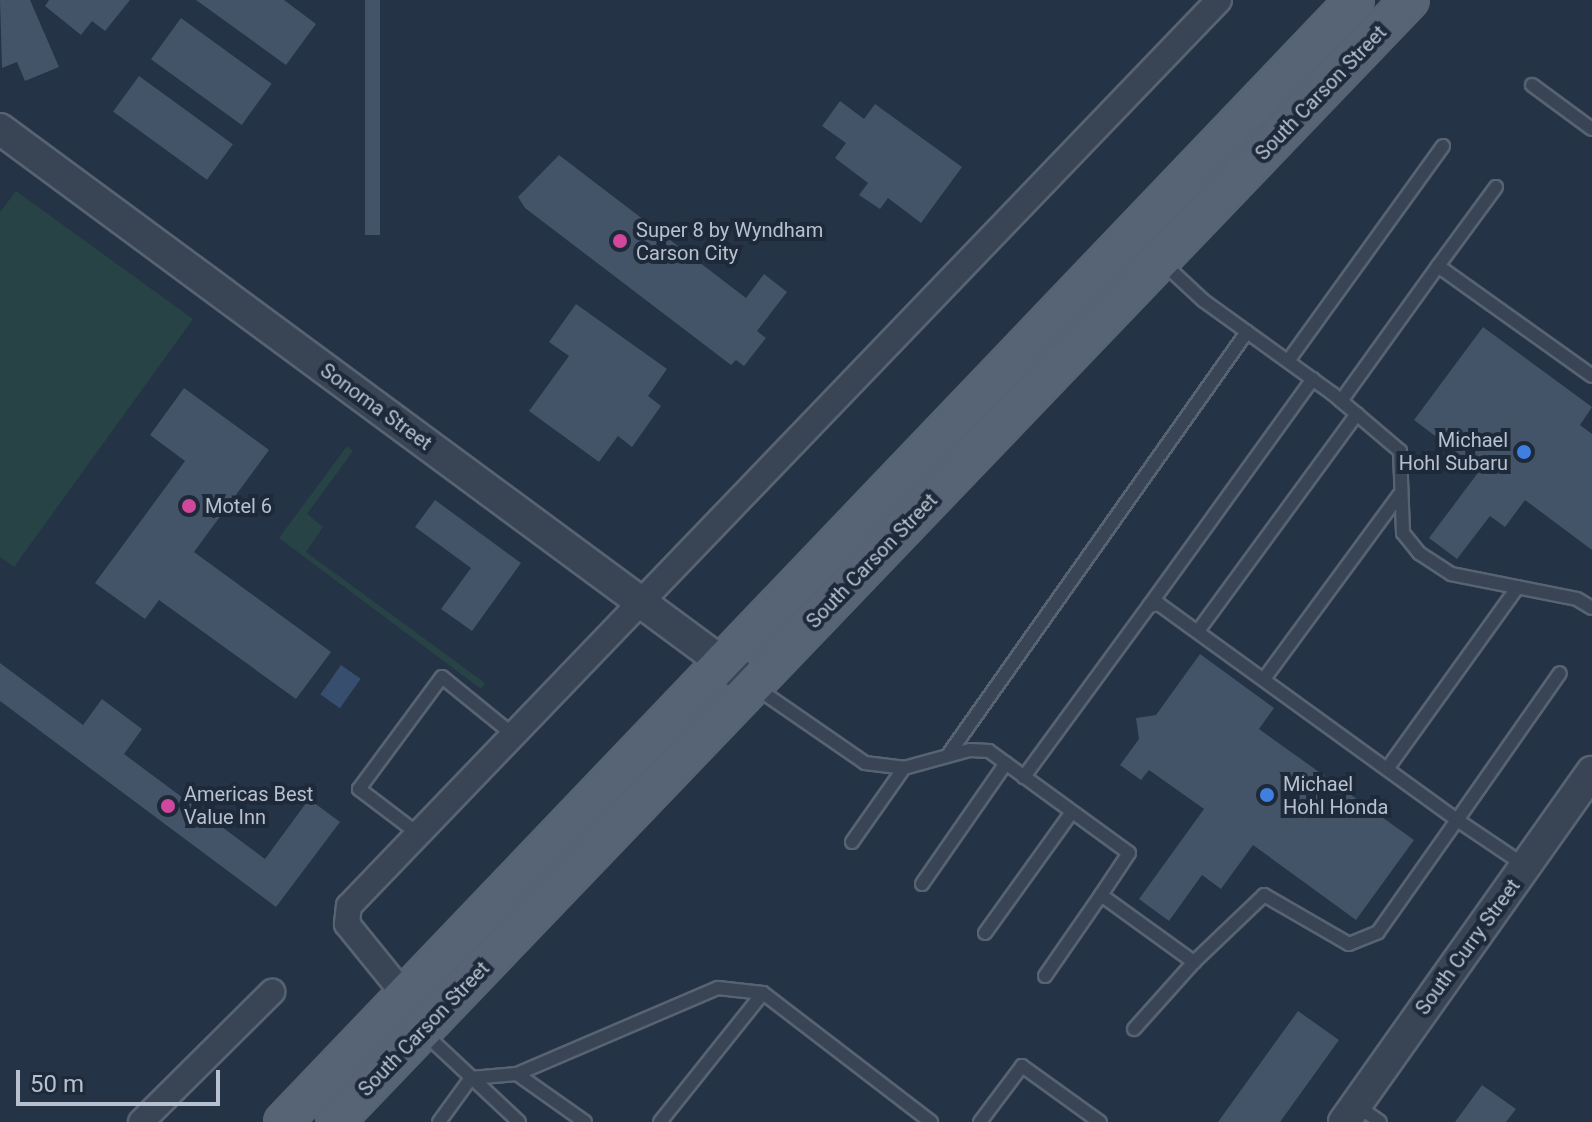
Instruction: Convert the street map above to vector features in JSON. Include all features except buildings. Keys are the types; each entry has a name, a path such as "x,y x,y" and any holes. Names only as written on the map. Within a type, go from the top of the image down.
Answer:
{"main road":[{"name":"South Carson Street","path":"283,1122 1355,0"},
{"name":"South Carson Street","path":"335,1122 1410,0"},
{"path":"403,993 422,1031"}],"street":[{"path":"403,993 347,924 349,906 511,733 1219,0"},
{"name":"Sonoma Street","path":"0,129 753,685"},
{"name":"South Curry Street","path":"1360,1116 1592,772"},
{"path":"141,1122 272,992"}],"lane":[{"path":"1532,85 1592,129"},
{"path":"1288,361 1443,146"},
{"path":"1341,401 1496,187"},
{"path":"1161,260 1247,332 1313,379 1400,451 1399,495 1403,533 1419,553 1451,574 1518,587 1592,608"},
{"path":"1438,266 1592,376"},
{"path":"948,755 1247,332"},
{"path":"1024,777 1313,379"},
{"path":"1198,631 1357,414"},
{"path":"1264,679 1399,495"},
{"path":"1387,769 1518,587"},
{"path":"1149,606 1159,604 1457,820 1527,867"},
{"path":"1134,1029 1194,962 1264,895 1349,944 1378,932 1560,673"},
{"path":"417,833 359,789 442,677 511,733"},
{"path":"753,685 844,753 904,768 948,755 989,751 1129,853 1045,976"},
{"path":"922,884 1006,763"},
{"path":"852,842 904,768"},
{"path":"985,933 1072,812"},
{"path":"1101,895 1194,962"},
{"path":"439,1122 471,1078 517,1074 718,988 763,993 931,1122"},
{"path":"660,1122 763,993"},
{"path":"422,1031 521,1121"},
{"path":"980,1122 1022,1066 1100,1122"},
{"path":"517,1074 585,1122"}],"green space":[{"path":"16,191 193,319 14,567 0,557 0,212"},
{"path":"347,446 353,451 307,514 323,527 306,552 485,683 481,689 279,538"}],"water":[{"path":"341,665 361,679 340,708 320,694"}],"place":[{"name":"Super 8 by Wyndham Carson City","path":"620,241"},
{"name":"Michael Hohl Subaru","path":"1524,452"},
{"name":"Motel 6","path":"189,506"},
{"name":"Michael Hohl Honda","path":"1267,795"},
{"name":"Americas Best Value Inn","path":"168,806"}]}
